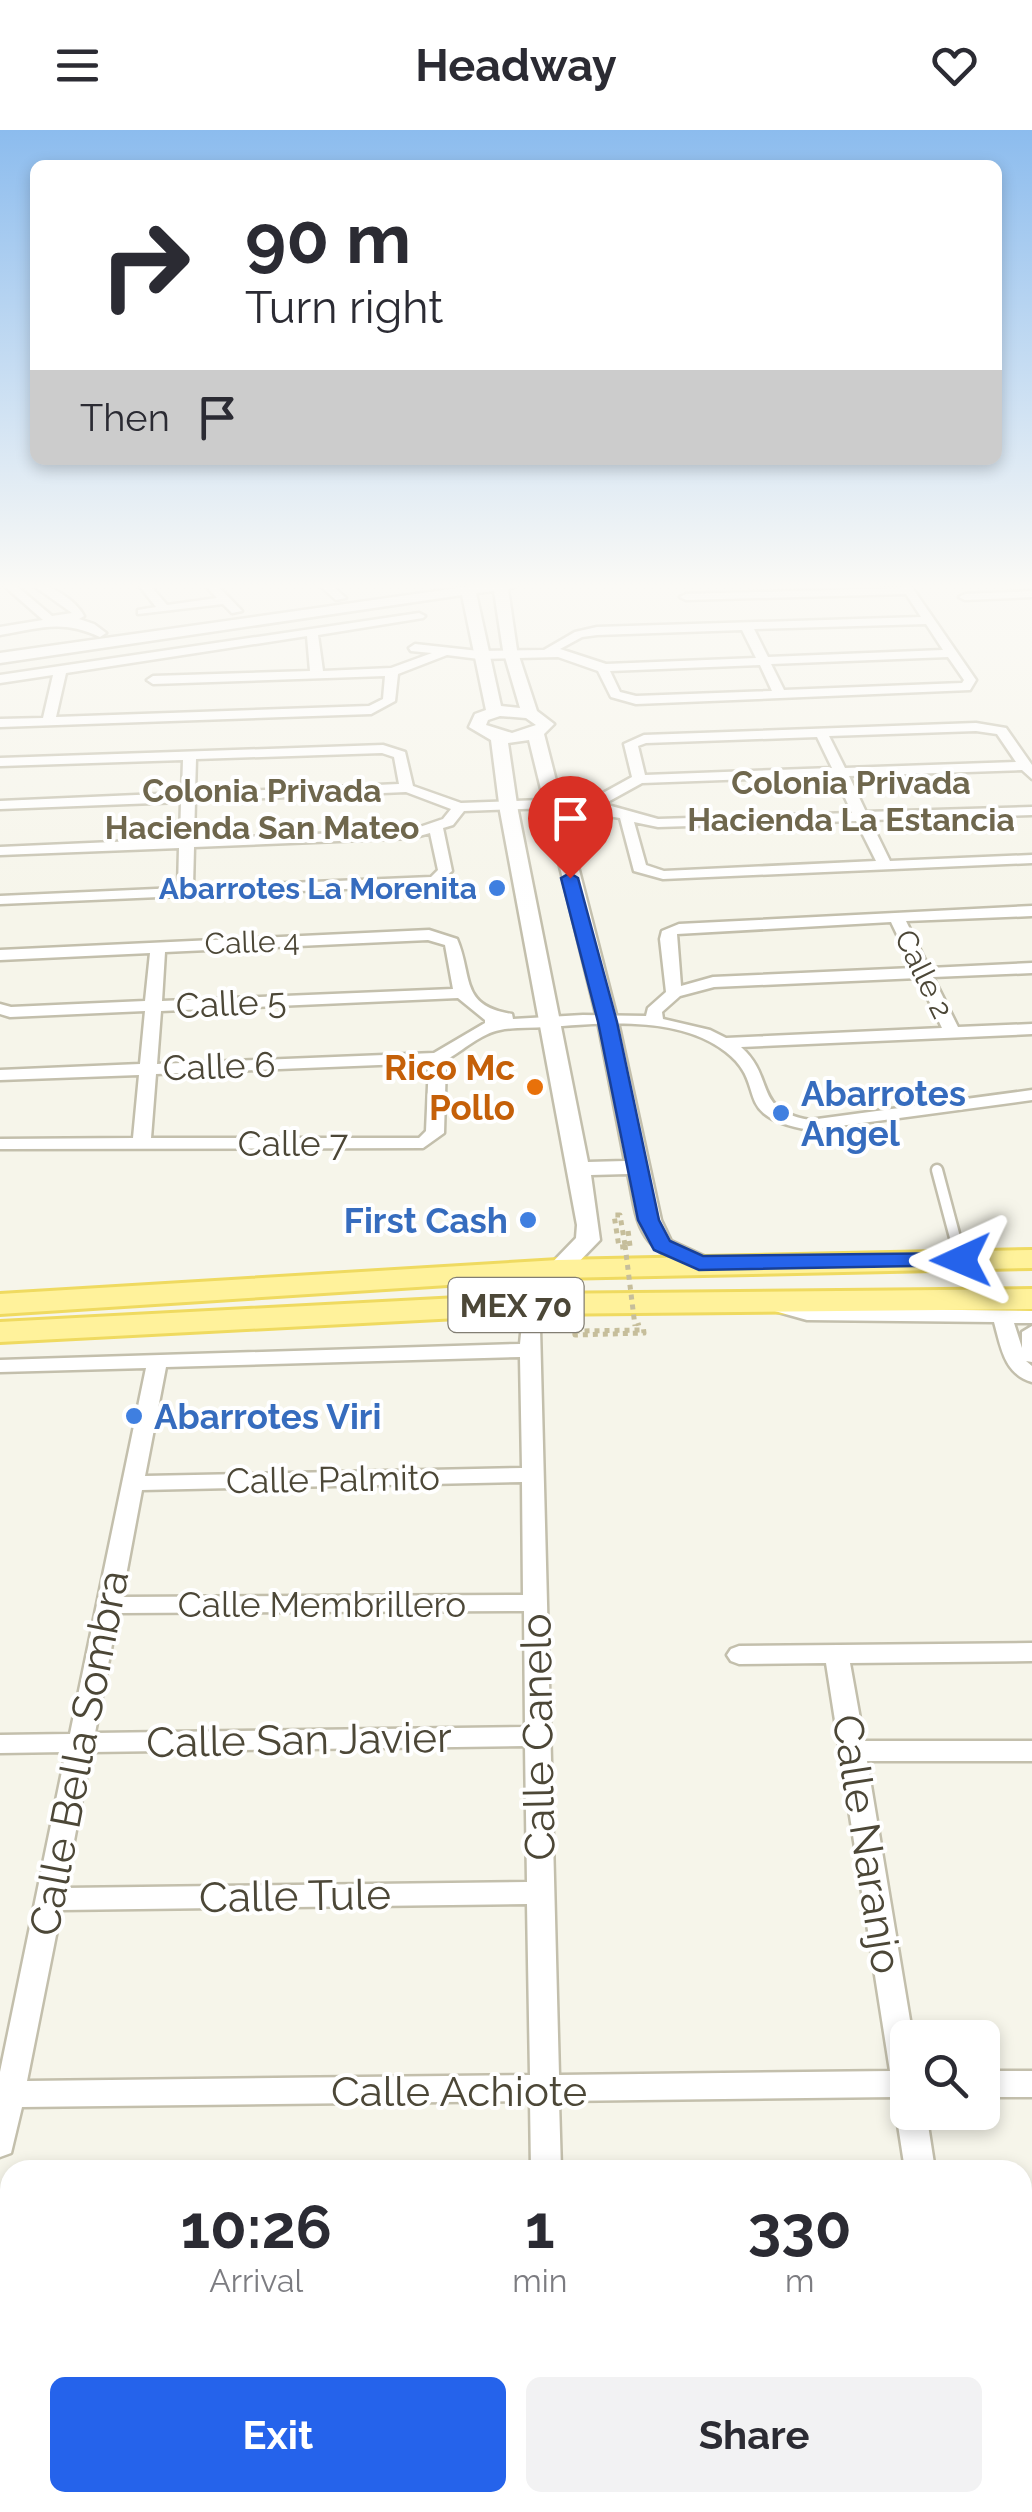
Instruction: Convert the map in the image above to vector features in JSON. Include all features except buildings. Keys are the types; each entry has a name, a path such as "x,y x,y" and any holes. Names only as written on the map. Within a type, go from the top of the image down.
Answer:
{"main road":[{"name":"MEX 70","path":"1,1338 558,1268 621,1256 699,1263 1032,1259"},
{"name":"MEX 70","path":"1,1338 534,1304 1032,1299"}],"street":[{"path":"49,721 55,694"},
{"path":"153,694 154,717"},
{"path":"0,722 372,710 389,701 390,694"},
{"path":"488,694 494,712"},
{"path":"524,694 530,713"},
{"path":"616,694 636,700 819,694"},
{"path":"494,712 530,713 546,724 536,734 499,737 476,727 481,717 494,712"},
{"path":"640,779 631,744 634,740 991,728 1002,731 1029,771"},
{"path":"820,732 884,864"},
{"path":"536,734 606,1018 649,1220 658,1240 699,1263"},
{"path":"499,737 508,809 579,1169 588,1240 558,1268"},
{"path":"0,762 391,750 400,755 407,788"},
{"path":"185,893 190,755"},
{"path":"598,805 640,779 1029,771"},
{"path":"0,805 407,788 459,810 598,805 626,819 658,823 1032,811"},
{"path":"0,851 412,834 436,828 459,810"},
{"path":"626,819 640,868 645,873 1032,859"},
{"path":"0,900 435,881 445,872 436,828"},
{"path":"674,993 670,931 684,926 1032,911"},
{"name":"Calle 2","path":"896,916 952,1032"},
{"name":"Calle 4","path":"0,955 444,937 452,942 462,992"},
{"path":"142,1143 158,946"},
{"path":"654,1015 674,993 713,982 1032,968"},
{"path":"462,992 493,1021"},
{"name":"Calle 5","path":"0,1008 153,1006 462,992"},
{"path":"438,1058 493,1021 654,1015 726,1043 741,1055 767,1112 781,1123 810,1125 1032,1095"},
{"path":"726,1043 1032,1028"},
{"name":"Calle 6","path":"0,1075 438,1058"},
{"name":"Calle 7","path":"0,1144 424,1143 435,1134 438,1058"},
{"path":"579,1169 640,1167"},
{"path":"755,1300 807,1314 1032,1317"},
{"name":"Calle Canelo","path":"534,1304 530,1350 546,2160"},
{"path":"1002,1316 1016,1363 1032,1376"},
{"path":"1032,1332 1032,1356"},
{"path":"1,1338 157,1362 530,1350"},
{"name":"Calle Bella Sombra","path":"0,2144 157,1362"},
{"name":"Calle Palmito","path":"133,1482 532,1476"},
{"name":"Calle Membrillero","path":"109,1605 535,1603"},
{"path":"739,1655 1032,1652"},
{"name":"Calle Naranjo","path":"837,1654 896,2020"},
{"name":"Calle San Javier","path":"0,1744 538,1736"},
{"path":"853,1752 1032,1751"},
{"name":"Calle Tule","path":"49,1900 540,1893"},
{"path":"1000,2084 1032,2084"},
{"name":"Calle Achiote","path":"10,2094 890,2093"},
{"name":"Calle Naranjo","path":"914,2130 918,2160"}],"lane":[{"path":"937,1170 961,1260"}],"path":[{"path":"621,1256 620,1214 614,1214 618,1246 630,1246 624,1212 610,1212 636,1326"}],"place":[{"name":"Abarrotes La Morenita","path":"497,888"},
{"name":"Rico Mc Pollo","path":"535,1087"},
{"name":"Abarrotes Angel","path":"781,1113"},
{"name":"First Cash","path":"528,1220"},
{"name":"Abarrotes Viri","path":"134,1416"}],"district":[{"name":"Colonia Privada Hacienda La Estancia","path":"851,800"},
{"name":"Colonia Privada Hacienda San Mateo","path":"262,808"}],"route":[{"path":"570,878 608,1022 649,1220 661,1245 699,1263 961,1260"}]}
